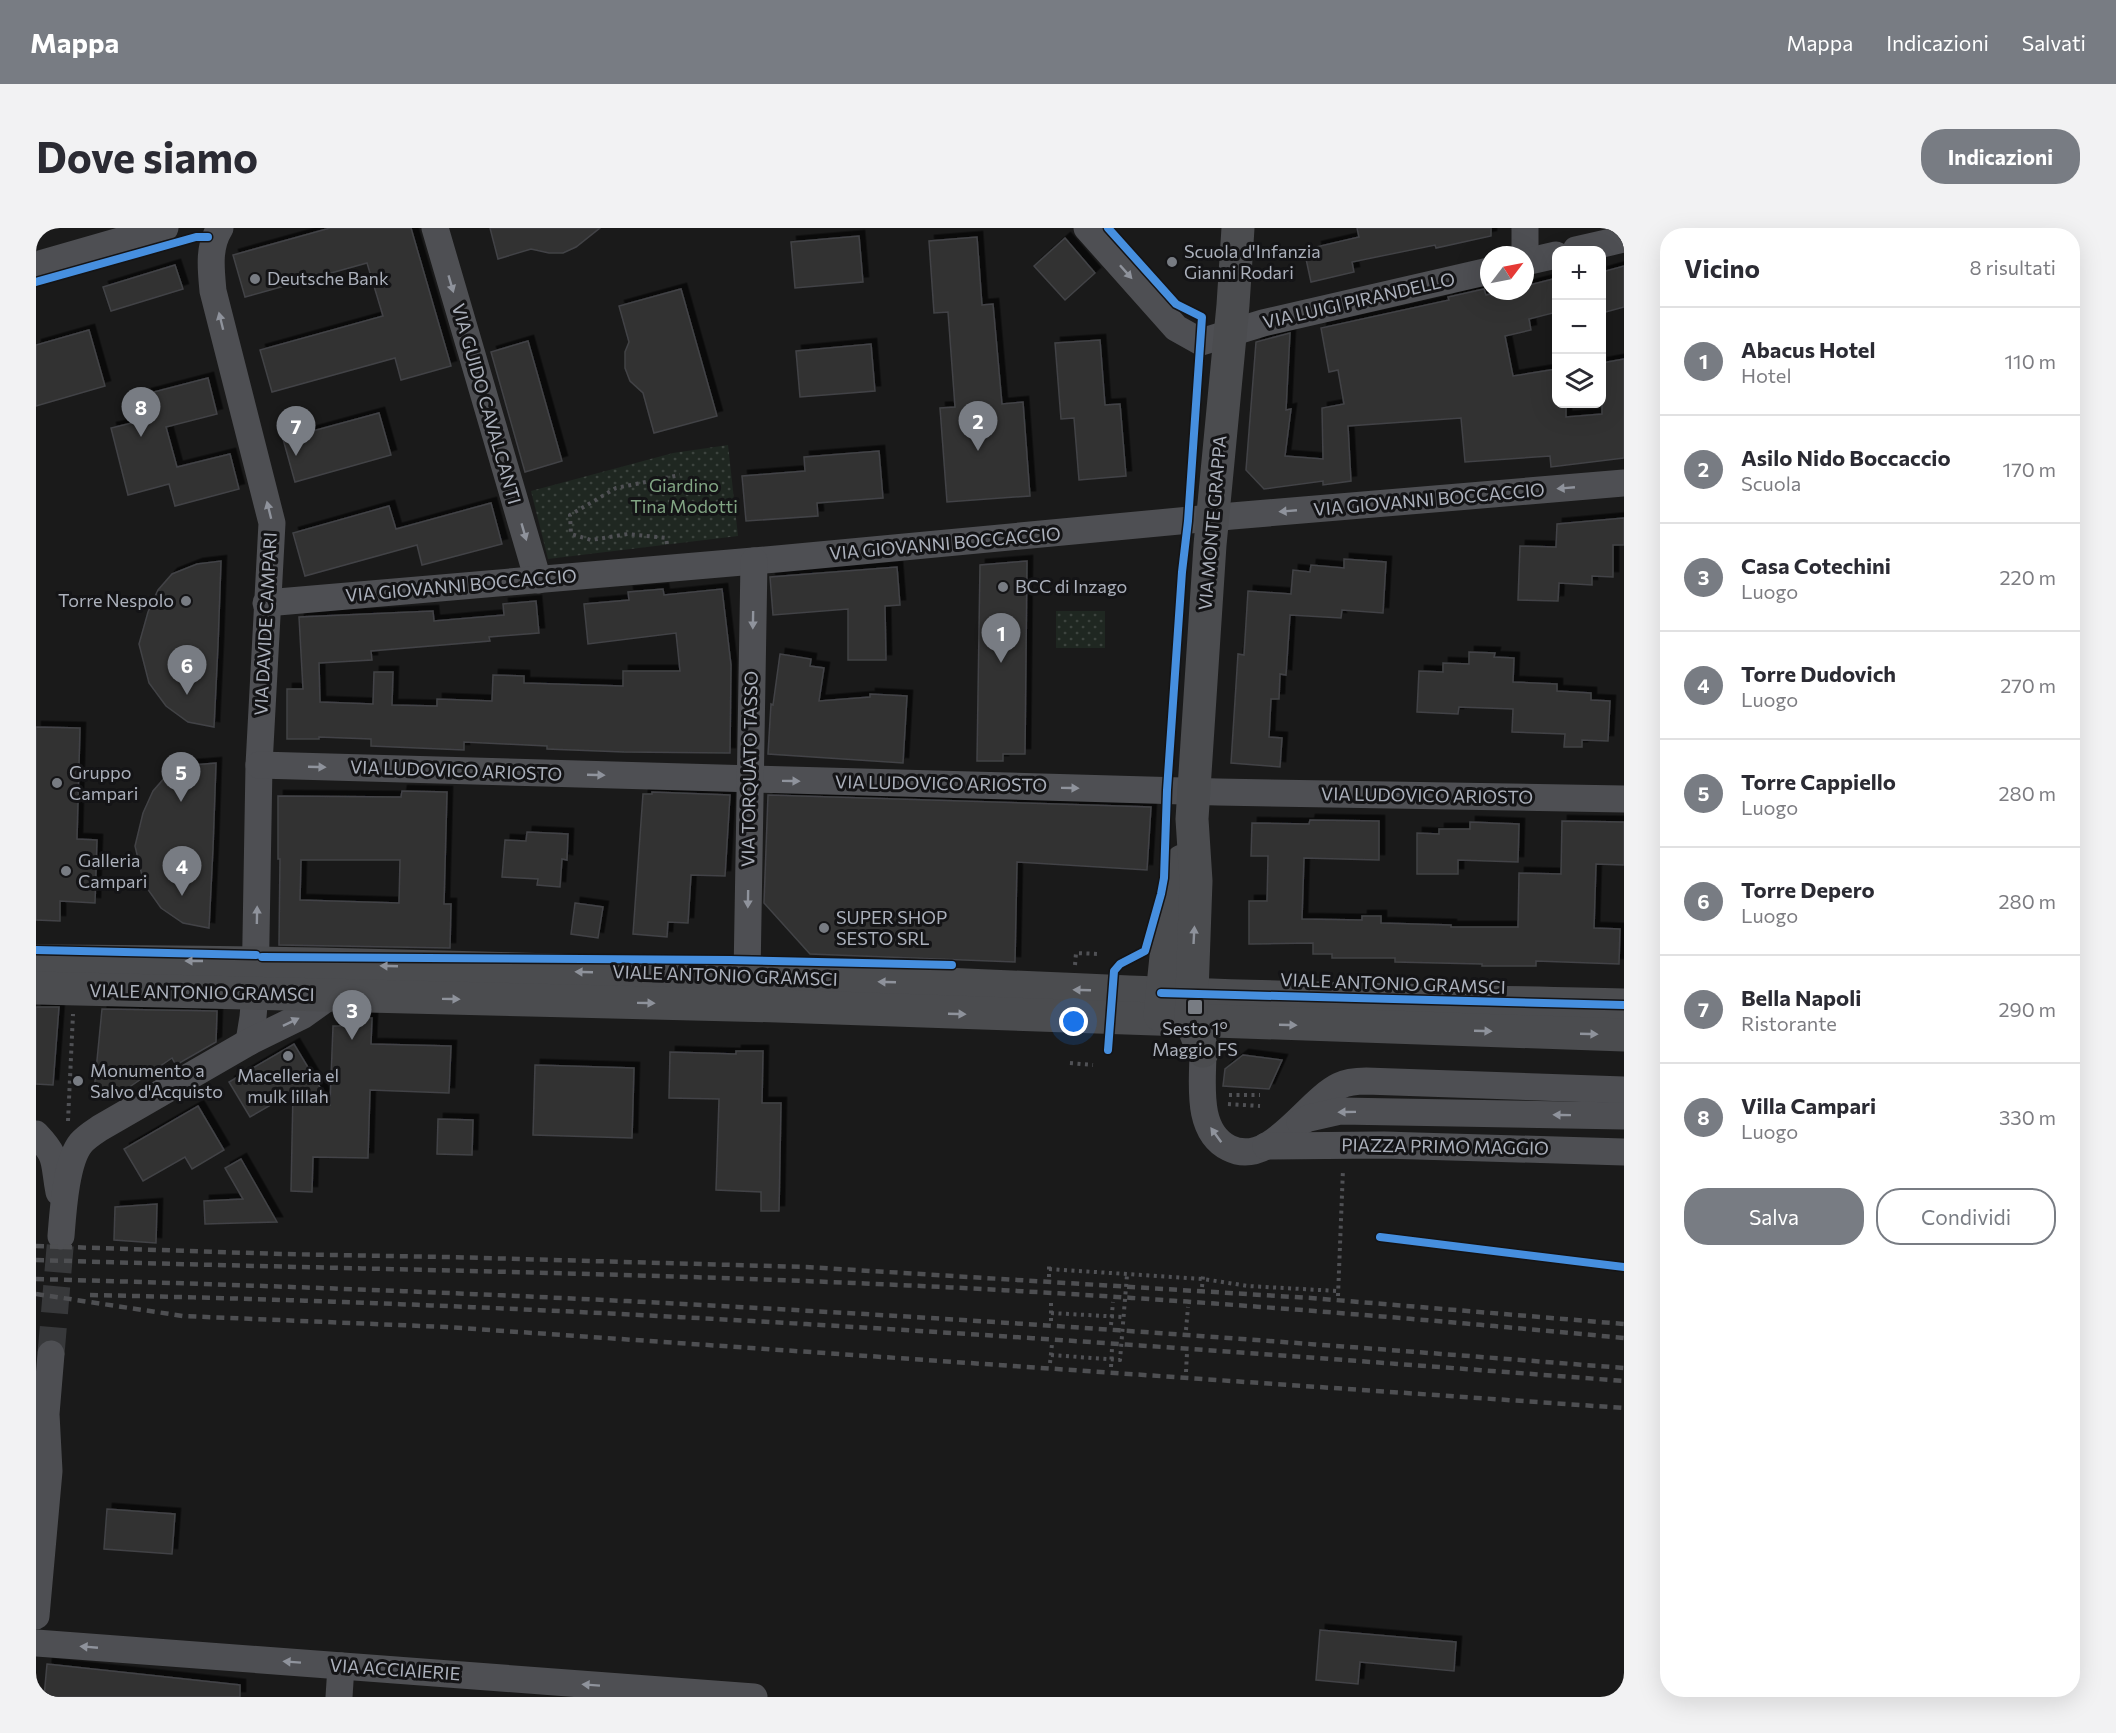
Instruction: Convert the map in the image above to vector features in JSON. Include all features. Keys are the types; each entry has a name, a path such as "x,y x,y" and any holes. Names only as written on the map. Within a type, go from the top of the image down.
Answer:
{"main road":[{"name":"VIA MONTE GRAPPA","path":"1176,1007 1173,902 1193,805 1212,518 1238,228"},
{"name":"VIALE ANTONIO GRAMSCI","path":"36,961 256,962 747,976 1176,1007 1230,1023 1624,1035"},
{"name":"VIALE ANTONIO GRAMSCI","path":"36,988 778,1006 1624,1005"},
{"path":"1176,1007 1203,1051"},
{"path":"1203,1051 1208,1031 1216,1026 1230,1023"}],"street":[{"name":"VIA DAVIDE CAMPARI","path":"220,228 213,239 211,256 213,291 272,523 259,765 255,994 249,1042"},
{"name":"VIA GUIDO CAVALCANTI","path":"435,228 538,580"},
{"name":"VIA LUIGI PIRANDELLO","path":"1087,228 1176,328 1201,342 1263,323 1480,273"},
{"path":"1525,228 1525,246"},
{"path":"36,265 157,229"},
{"path":"1593,246 1624,239"},
{"path":"1534,260 1552,256"},
{"name":"VIA GIOVANNI BOCCACCIO","path":"266,603 1624,483"},
{"name":"VIA TORQUATO TASSO","path":"747,976 754,561"},
{"name":"VIA LUDOVICO ARIOSTO","path":"259,765 750,780 1193,805 1624,799"},
{"path":"36,1133 53,1156 57,1169 62,1223 73,1156 82,1141 100,1128 249,1042 302,1016 330,996"},
{"name":"PIAZZA PRIMO MAGGIO","path":"1203,1051 1204,1112 1213,1133 1225,1146 1236,1151 1248,1152 1278,1140 1332,1090 1355,1081 1624,1090"},
{"name":"PIAZZA PRIMO MAGGIO","path":"1292,1126 1309,1118 1340,1111 1624,1116"},
{"path":"36,1133 72,1137 100,1128"},
{"name":"PIAZZA PRIMO MAGGIO","path":"1266,1146 1384,1145 1624,1152"},
{"path":"36,1616 51,1354"},
{"path":"36,1447 46,1414"},
{"path":"36,1515 43,1481"},
{"name":"VIA ACCIAIERIE","path":"36,1643 754,1697"},
{"path":"339,1697 341,1666"}],"path":[{"path":"672,568 666,538 628,534 591,540 571,534 570,515 616,488 680,475"},
{"path":"1076,953 1099,954"},
{"path":"66,1137 73,990"},
{"path":"1070,1063 1093,1065"},
{"path":"1229,1095 1260,1095"},
{"path":"1228,1104 1260,1106"},
{"path":"1049,1277 1049,1267 1127,1275 1203,1277 1248,1286 1338,1294 1343,1159"},
{"path":"1051,1355 1120,1360 1127,1275"},
{"path":"1202,1287 1203,1277"},
{"path":"1051,1299 1051,1321"},
{"path":"1111,1325 1113,1302"},
{"path":"1186,1330 1188,1307"},
{"path":"1051,1313 1124,1317"},
{"path":"1050,1363 1052,1344"},
{"path":"1111,1367 1112,1348"},
{"path":"1186,1372 1187,1353"}],"green space":[{"name":"Giardino Tina Modotti","path":"728,445 738,536 548,559 531,491 673,453"},
{"path":"1056,611 1105,611 1105,648 1056,648"}],"building":[{"path":"330,228 411,228 451,366 401,380 395,358 272,392 260,350 383,316 367,263 245,297 233,255"},
{"path":"490,228 600,228 576,247 563,253 531,249 498,259"},
{"path":"1357,228 1491,228 1491,236 1352,262 1354,272 1311,282 1306,259 1318,256 1316,247 1359,237"},
{"path":"859,236 863,282 795,288 791,242"},
{"path":"977,237 982,305 993,304 1002,404 1023,402 1030,496 947,502 940,408 955,407 948,312 934,313 929,241"},
{"path":"1065,238 1095,273 1065,300 1034,266"},
{"path":"175,265 183,289 111,311 103,287"},
{"path":"1624,266 1624,307 1606,312 1606,300 1606,271"},
{"path":"1552,279 1552,313 1529,319 1531,330 1505,336 1513,376 1552,370 1552,408 1566,408 1566,417 1602,414 1602,408 1606,408 1606,362 1624,359 1624,458 1551,467 1550,456 1465,462 1461,418 1348,426 1351,481 1323,485 1323,481 1264,489 1246,470 1256,342 1290,333 1286,410 1291,409 1285,456 1323,459 1322,408 1344,404 1338,370 1329,372 1321,328 1449,300 1448,297 1480,290 1480,300 1534,300 1534,284"},
{"path":"681,289 717,416 654,433 643,393 630,381 625,368 625,352 629,342 619,306"},
{"path":"89,330 105,386 36,406 36,345"},
{"path":"1100,340 1105,405 1120,404 1126,476 1079,480 1074,418 1061,419 1055,343"},
{"path":"528,341 562,461 525,472 491,352"},
{"path":"871,344 875,391 800,397 796,351"},
{"path":"208,378 217,414 166,427 177,467 230,454 239,489 175,506 169,484 128,495 111,428 152,418 146,394"},
{"path":"379,413 391,455 295,482 283,439"},
{"path":"879,451 883,498 817,503 818,516 746,521 742,476 805,471 804,457"},
{"path":"491,503 502,544 422,565 417,545 305,576 293,533 389,506 396,529"},
{"path":"1624,518 1624,545 1613,545 1613,577 1592,576 1592,585 1559,583 1558,601 1518,600 1520,546 1556,547 1557,524"},
{"path":"1344,559 1386,562 1383,613 1342,610 1341,618 1290,615 1286,675 1280,674 1279,699 1271,699 1269,737 1282,738 1280,767 1231,763 1238,654 1244,655 1248,591 1291,594 1293,570 1310,572 1311,565 1344,568"},
{"path":"221,561 214,727 188,722 166,706 149,683 139,644 148,612 158,590 172,574 197,564"},
{"path":"1027,561 1025,754 1003,754 1003,761 977,761 980,565"},
{"path":"897,567 900,605 885,606 886,660 848,660 848,609 773,615 770,577"},
{"path":"663,589 664,595 722,589 731,665 730,753 547,749 547,746 464,742 464,750 371,746 371,739 319,737 319,739 287,739 287,689 303,689 299,617 433,611 434,621 504,615 503,604 536,601 539,633 489,637 490,641 371,651 372,660 319,663 320,702 373,704 374,672 393,672 392,705 437,706 437,699 492,701 493,675 524,676 524,683 623,686 623,671 680,671 676,633 588,644 584,604 629,600 628,592"},
{"path":"1469,652 1495,653 1494,657 1514,658 1513,682 1557,684 1557,691 1591,693 1591,700 1610,701 1608,741 1582,740 1582,747 1564,747 1565,734 1512,732 1513,709 1459,707 1458,714 1417,712 1419,671 1443,672 1443,663 1469,664"},
{"path":"780,654 811,659 810,666 824,668 819,701 870,697 870,694 907,696 903,763 768,754 771,704 773,705"},
{"path":"36,727 80,728 77,839 97,840 95,903 60,901 60,921 36,920"},
{"path":"216,763 209,928 183,923 161,908 144,884 135,846 143,813 153,791 167,775 192,765"},
{"path":"402,791 447,792 444,904 451,904 450,948 279,945 278,796 401,797","holes":["301,860 400,860 399,903 300,900"]},
{"path":"652,792 730,795 725,876 691,875 688,923 668,922 667,937 633,934 643,794 652,794"},
{"path":"768,795 1151,807 1147,870 1017,862 1015,962 810,954 764,903"},
{"path":"1310,820 1379,821 1379,860 1304,858 1302,919 1362,920 1362,916 1381,916 1381,923 1451,925 1451,927 1518,927 1519,873 1561,874 1562,821 1624,822 1624,865 1596,864 1594,928 1620,929 1619,964 1536,961 1536,966 1482,966 1482,964 1395,962 1395,958 1332,958 1332,954 1313,954 1313,943 1249,944 1249,901 1267,901 1268,856 1251,856 1252,823 1309,824"},
{"path":"1470,822 1519,824 1518,862 1458,860 1458,874 1417,874 1417,833 1439,834 1439,829 1470,829"},
{"path":"527,832 568,834 567,860 562,859 560,887 537,885 538,879 502,877 505,840 526,841"},
{"path":"575,903 603,907 598,938 571,934"},
{"path":"36,1007 59,1007 53,1085 36,1084"},
{"path":"102,1009 217,1011 216,1042 176,1065 172,1058 125,1090 94,1091"},
{"path":"340,1017 372,1018 371,1044 451,1046 449,1093 370,1090 368,1158 313,1157 312,1192 291,1191 293,1092 250,1117 229,1082 294,1044 330,1104 333,1026 340,1026"},
{"path":"736,1051 763,1051 762,1103 781,1103 779,1211 761,1211 761,1192 716,1190 719,1099 669,1098 670,1052 736,1054"},
{"path":"1243,1055 1282,1060 1269,1089 1223,1086 1225,1069"},
{"path":"535,1065 634,1068 632,1138 533,1135"},
{"path":"198,1106 224,1150 192,1169 185,1157 143,1181 124,1149"},
{"path":"438,1119 473,1120 472,1155 437,1154"},
{"path":"241,1159 277,1222 205,1224 204,1201 243,1199 225,1168"},
{"path":"157,1204 156,1243 114,1240 115,1207"},
{"path":"107,1509 175,1514 172,1554 104,1549"},
{"path":"1320,1630 1456,1642 1454,1671 1360,1662 1358,1684 1316,1680"},
{"path":"47,1664 240,1685 240,1697 44,1697"}],"tunnel":[{"path":"51,1354 61,1236"}],"railway":[{"path":"36,1246 806,1267 1311,1298 1624,1324"},
{"path":"36,1260 611,1275 1008,1290 1214,1304 1624,1338"},
{"path":"36,1279 424,1292 811,1311 1116,1330 1624,1368"},
{"path":"36,1294 183,1316 446,1327 1624,1408"},
{"path":"90,1295 282,1300 666,1316 1049,1339 1624,1381"}],"cycle path":[{"path":"1108,228 1176,304 1202,317 1167,790 1164,878 1145,951 1120,964 1114,971 1108,1050"},
{"path":"36,282 196,237 208,237"},
{"path":"36,950 256,955"},
{"path":"262,957 730,960 952,965"},
{"path":"1161,993 1624,1005"},
{"path":"1380,1237 1624,1267"}],"place":[{"name":"Scuola d'Infanzia Gianni Rodari","path":"1172,262"},
{"name":"Deutsche Bank","path":"255,279"},
{"name":"Villa Campari","path":"141,437"},
{"name":"Asilo Nido Boccaccio","path":"978,451"},
{"name":"Bella Napoli","path":"296,456"},
{"name":"BCC di Inzago","path":"1003,587"},
{"name":"Torre Nespolo","path":"186,601"},
{"name":"Abacus Hotel","path":"1001,663"},
{"name":"Torre Depero","path":"187,695"},
{"name":"Gruppo Campari","path":"57,783"},
{"name":"Torre Cappiello","path":"181,802"},
{"name":"Galleria Campari","path":"66,871"},
{"name":"Torre Dudovich","path":"182,896"},
{"name":"SUPER SHOP SESTO SRL","path":"824,928"},
{"name":"Sesto 1º Maggio FS","path":"1195,1007"},
{"name":"Casa Cotechini","path":"352,1040"},
{"name":"Macelleria el mulk lillah","path":"288,1056"},
{"name":"Monumento a Salvo d'Acquisto","path":"78,1081"}]}
